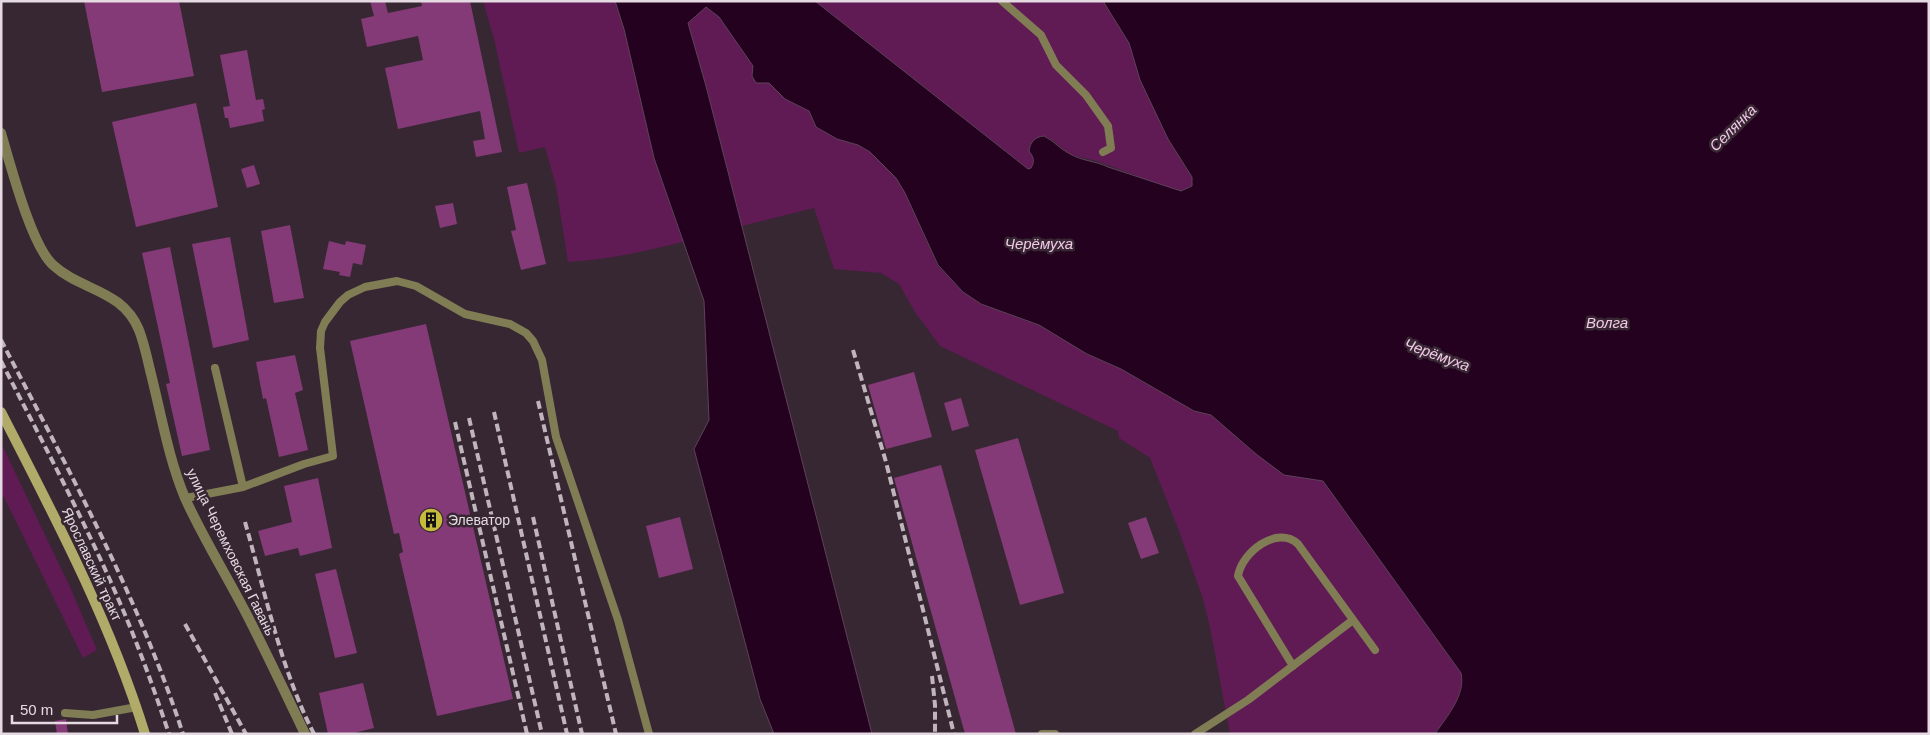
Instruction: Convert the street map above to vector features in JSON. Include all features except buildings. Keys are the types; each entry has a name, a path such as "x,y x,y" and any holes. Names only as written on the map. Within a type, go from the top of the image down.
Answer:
{"street":[{"name":"улица Черемховская Гавань","path":"1,133 15,181 39,245 53,265 71,277 112,298 126,309 139,330 163,420 170,458 186,498 248,617 305,734"},
{"name":"Ярославский тракт","path":"1,412 84,577 121,662 145,734"}],"lane":[{"path":"1002,1 1041,35 1056,65 1086,95 1108,126 1111,148 1103,152"},
{"path":"186,498 243,487 304,464 333,456 320,348 321,330 340,302 356,290 389,281 406,283 465,314 510,324 519,328 533,341 542,360 556,437 615,613 649,734"},
{"path":"215,368 243,487"},
{"path":"1293,666 1238,576 1244,562 1258,547 1274,538 1287,537 1292,539 1375,650"},
{"path":"1195,734 1248,700 1353,620"},
{"path":"65,713 92,715 137,707"},
{"path":"1042,734 1056,734"}],"shaded area":[{"path":"483,1 615,1 624,29 654,158 683,242 612,257 568,262 556,186 545,147 519,153 494,39"},
{"path":"815,1 1103,1 1129,43 1140,80 1168,139 1192,178 1192,186 1181,191 1169,188 1097,161 1071,155 1044,136 1032,141 1030,145 1034,164 1028,169"},
{"path":"706,7 719,17 753,66 752,76 769,83 785,99 809,111 816,127 837,139 858,145 870,152 896,178 905,193 937,265 963,292 981,304 1039,325 1087,354 1121,369 1194,411 1211,415 1256,454 1323,481 1461,673 1461,689 1458,697 1450,713 1435,734 1230,734 1203,599 1150,458 1119,438 1118,431 940,346 915,312 899,284 881,273 834,269 814,208 742,226 688,23"},
{"path":"1,443 70,587 97,650 83,658 4,497 1,497"}],"water":[{"name":"Волга","path":"615,1 815,1 1028,169 1031,168 1033,161 1029,151 1030,145 1035,139 1044,136 1066,152 1084,160 1099,163 1181,191 1192,186 1192,177 1168,139 1140,80 1129,43 1103,1 1929,1 1929,734 1435,734 1450,713 1458,697 1462,681 1461,673 1323,481 1284,475 1256,454 1211,415 1194,411 1121,369 1087,354 1039,325 981,304 963,292 938,265 905,193 896,178 870,152 858,145 837,139 816,127 809,111 785,99 769,83 756,83 752,76 753,66 719,17 706,7 688,23 706,86 872,734 774,734 760,699 694,449 709,420 704,301 654,158 624,29"}],"railway":[{"path":"1,340 76,485 123,583 165,683 183,734"},
{"path":"853,350 886,462 954,734"},
{"path":"1,361 64,484 109,578 153,687 169,734"},
{"path":"538,401 616,734"},
{"path":"494,412 567,734"},
{"path":"469,418 542,734"},
{"path":"455,422 527,734"},
{"path":"533,517 582,734"},
{"path":"245,522 283,657 302,709 314,734"},
{"path":"185,624 246,734"},
{"path":"932,676 935,734"},
{"path":"215,693 232,734"}],"place":[{"name":"Элеватор","path":"431,520"}],"water label":[{"name":"Селянка","path":"1733,128"},
{"name":"Черёмуха","path":"1039,244"},
{"name":"Черёмуха","path":"1437,355"}]}
